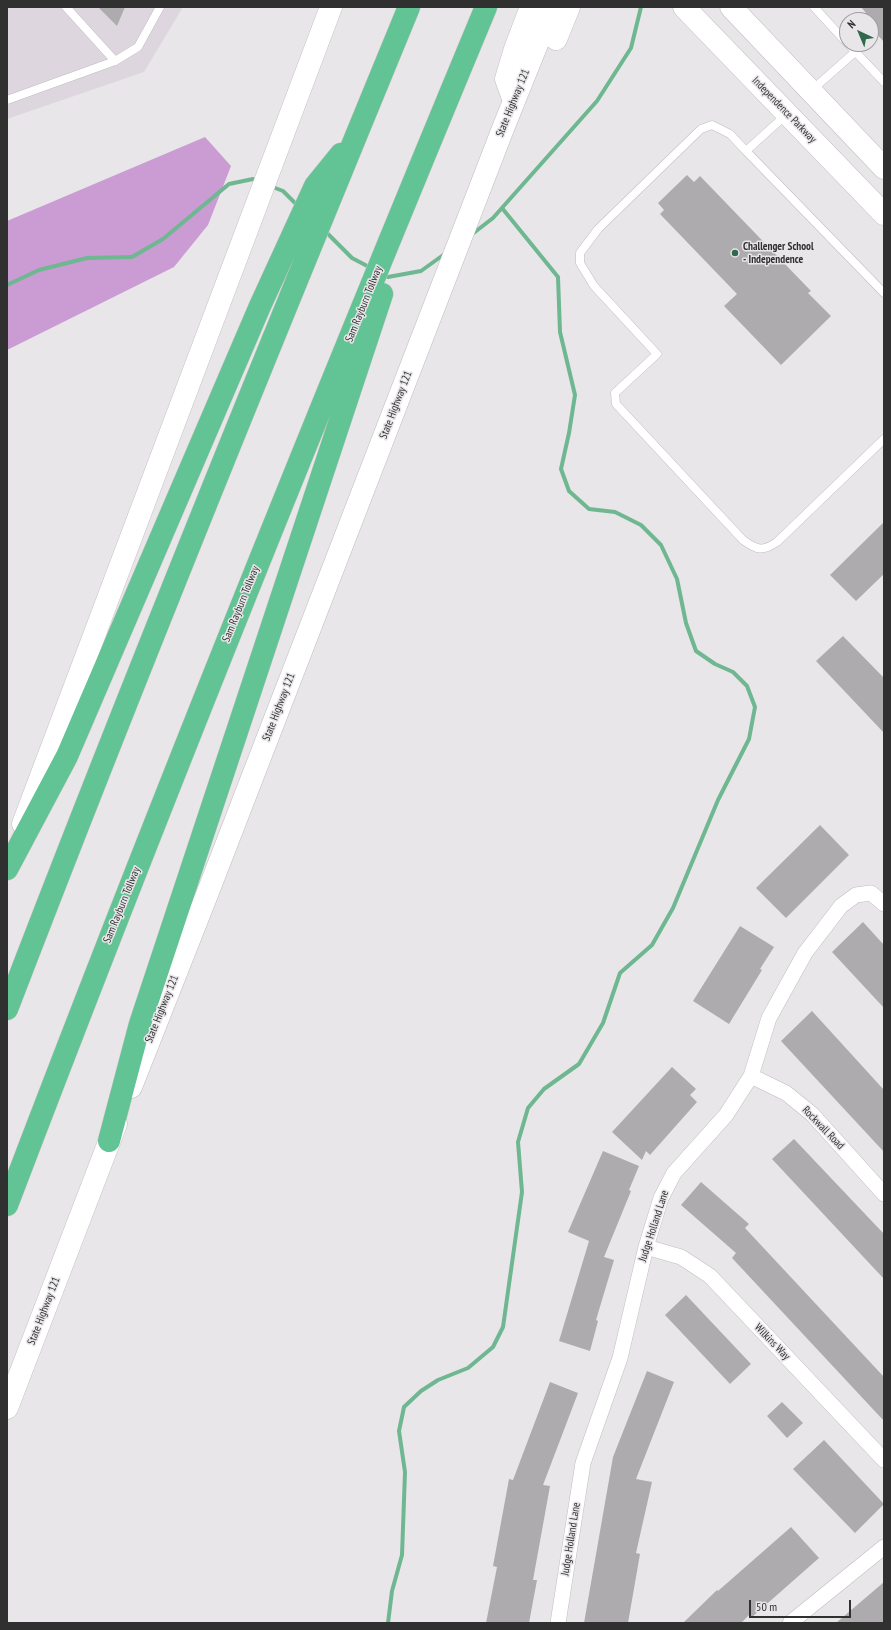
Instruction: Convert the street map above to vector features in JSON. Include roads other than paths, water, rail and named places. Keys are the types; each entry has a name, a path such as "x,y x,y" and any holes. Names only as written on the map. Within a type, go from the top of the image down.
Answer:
{"highway":[{"path":"7,1009 73,836 282,315 409,7"},
{"path":"109,1141 140,1024 357,345 386,282 388,243 486,7"},
{"path":"7,869 67,756 260,306 315,186 356,134"},
{"name":"Sam Rayburn Tollway","path":"7,1205 102,954 266,542 357,345"}],"main road":[{"path":"7,865 246,236 285,127 331,7"},
{"path":"531,7 515,49 506,79 514,101 537,84 569,7"},
{"name":"State Highway 121","path":"7,1408 109,1141 208,892 425,329 552,7"},
{"name":"Independence Parkway","path":"684,7 884,214"},
{"path":"731,7 884,168"},
{"path":"788,113 812,91"}],"street":[{"name":"Judge Holland Lane","path":"558,1623 583,1463 620,1358 646,1247 661,1198 674,1172 726,1115 750,1076 769,1018 805,953 841,906 856,895 871,893 884,904"},
{"name":"Rockwall Road","path":"750,1076 786,1093 812,1114 884,1194"},
{"name":"Wilkins Way","path":"646,1247 681,1257 710,1276 884,1460"},
{"path":"790,1623 884,1547"}],"lane":[{"path":"66,7 115,61"},
{"path":"7,100 115,61 138,47 160,7"},
{"path":"814,7 839,33"},
{"path":"812,91 855,52 884,82"},
{"path":"746,151 788,113"},
{"path":"884,293 730,134 712,125 701,129 598,229 580,253 580,263 594,286 658,354 615,393 616,404 742,540 756,549 768,548 778,542 884,439"}],"waterway":[{"path":"471,235 493,218 597,101 631,48 641,7"},
{"path":"7,285 39,270 87,258 132,257 163,239 229,184 253,179 258,181"},
{"path":"270,186 283,191 298,206"},
{"path":"388,1623 392,1591 402,1555 405,1472 399,1431 404,1407 421,1391 438,1380 468,1368 493,1347 503,1327 522,1192 518,1142 528,1108 544,1089 579,1064 603,1023 620,973 652,945 673,908 718,800 749,739 755,707 747,686 733,672 715,664 696,651 686,623 677,579 661,545 641,525 615,512 589,509 569,491 561,469 575,395 560,332 558,277 502,208"},
{"path":"325,231 352,258 371,268"},
{"path":"382,274 388,277 421,271 446,253"}],"place":[{"name":"Challenger School - Independence","path":"735,253"}]}
